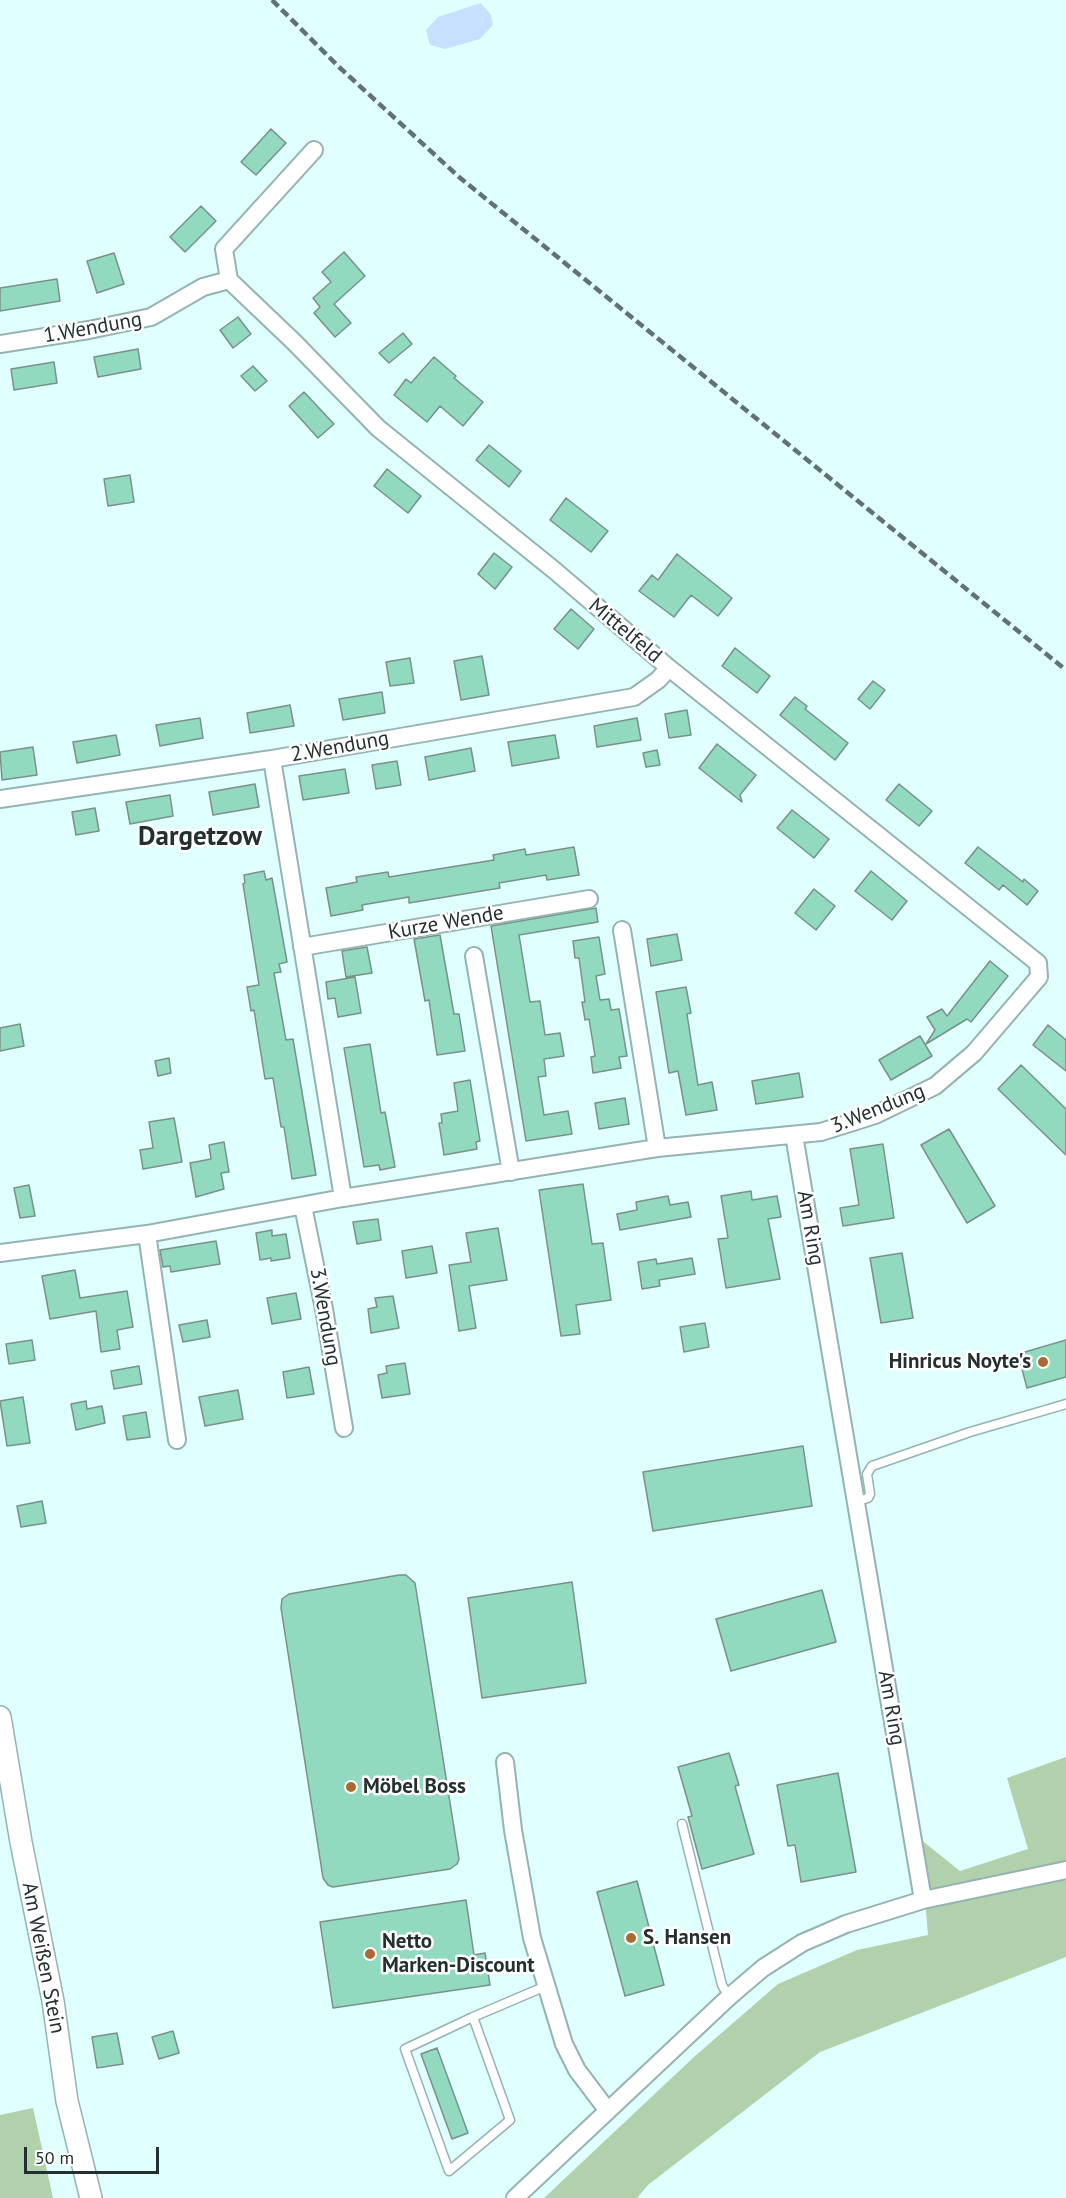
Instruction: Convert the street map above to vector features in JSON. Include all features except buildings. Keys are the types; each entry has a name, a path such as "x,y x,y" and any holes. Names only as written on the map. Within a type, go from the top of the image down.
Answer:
{"street":[{"path":"229,279 224,249 314,150"},
{"name":"1.Wendung","path":"0,344 151,317 203,287 229,279"},
{"name":"Mittelfeld","path":"229,279 378,428 554,570 669,668 1038,963"},
{"name":"2.Wendung","path":"0,799 272,759 634,697 658,680 669,668"},
{"path":"272,759 343,1198"},
{"name":"Kurze Wende","path":"302,947 589,899"},
{"path":"622,930 657,1148"},
{"path":"474,956 511,1172"},
{"name":"3.Wendung","path":"0,1253 147,1234 343,1198 657,1148 821,1132 875,1115 935,1086 982,1045 1039,977 1038,963"},
{"name":"Am Ring","path":"794,1136 923,1900"},
{"name":"3.Wendung","path":"303,1206 324,1309 344,1428"},
{"path":"147,1234 177,1440"},
{"name":"Am Weißen Stein","path":"0,1717 21,1842 53,2001 67,2101 91,2198"},
{"path":"505,1762 513,1830 532,1938 546,1986 564,2044 577,2070 608,2111"},
{"path":"515,2198 729,1997 763,1968 802,1942 846,1924 923,1900 1066,1870"}],"lane":[{"path":"857,1501 868,1498 870,1494 867,1474 872,1466 970,1432 1066,1404"},
{"path":"682,1824 722,1985 729,1997"},
{"path":"473,2017 510,2120 449,2171 405,2049 473,2017 546,1986"}],"green space":[{"path":"1066,1757 1066,1957 820,2052 648,2185 637,2198 544,2198 695,2056 778,1984 857,1950 928,1935 920,1839 960,1871 1028,1849 1007,1778"},
{"path":"33,2108 53,2198 0,2198 0,2115"}],"water":[{"path":"481,3 491,15 493,25 480,39 445,49 430,45 426,30 438,17"}],"railway":[{"path":"272,0 339,67 459,177 1066,670"}],"place":[{"name":"Hinricus Noyte's","path":"1043,1362"},
{"name":"Möbel Boss","path":"351,1787"},
{"name":"S. Hansen","path":"631,1938"},
{"name":"Netto Marken-Discount","path":"370,1954"}],"district":[{"name":"Dargetzow","path":"200,837"}]}
